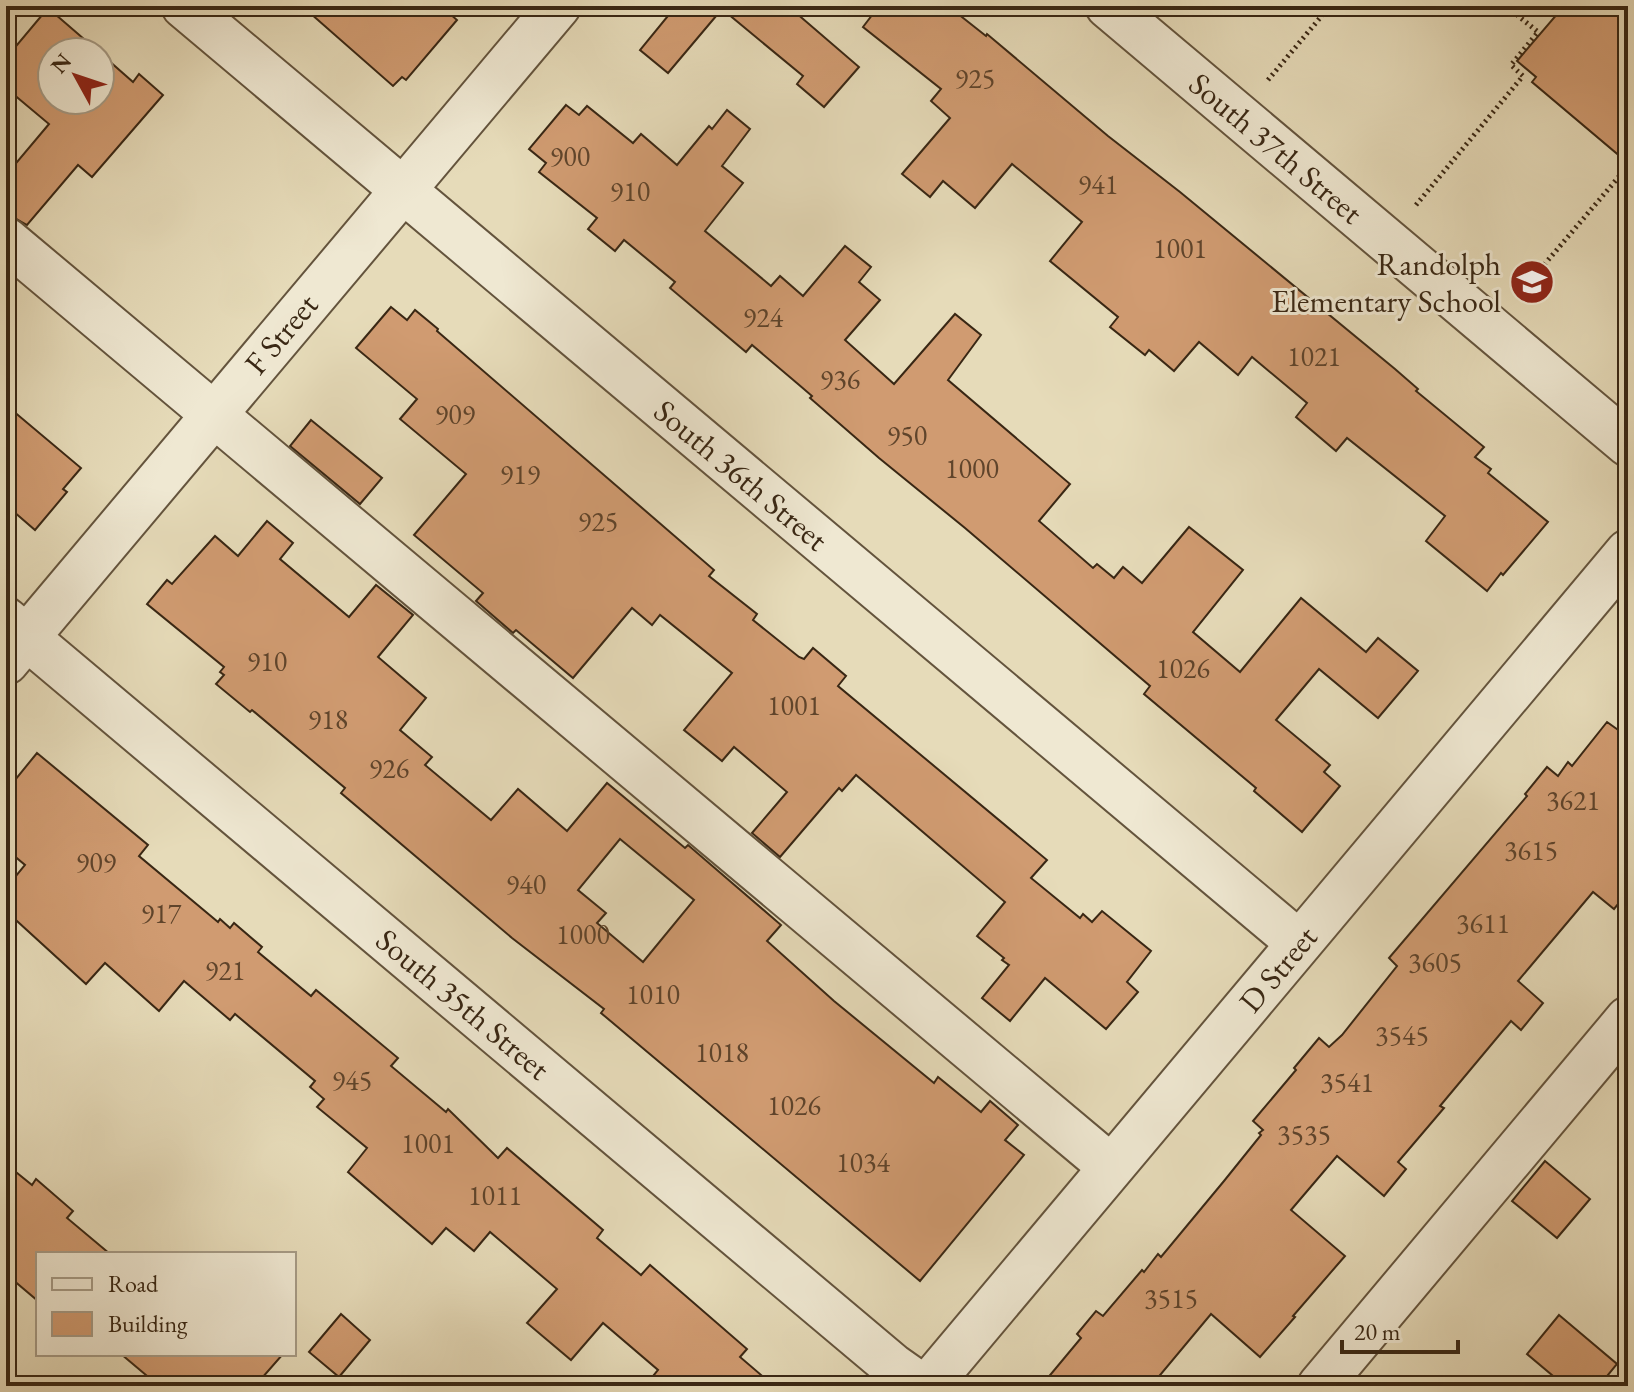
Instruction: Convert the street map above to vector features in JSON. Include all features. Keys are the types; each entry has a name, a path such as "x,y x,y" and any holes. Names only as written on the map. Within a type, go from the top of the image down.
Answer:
{"street":[{"name":"South 36th Street","path":"184,6 1299,943"},
{"name":"F Street","path":"13,640 214,413 558,6"},
{"name":"South 37th Street","path":"1108,6 1628,444"},
{"path":"6,240 1111,1167"},
{"name":"D Street","path":"928,1386 1628,552"},
{"name":"South 35th Street","path":"13,640 894,1367 921,1386"},
{"path":"1320,1386 1628,1019"}],"path":[{"path":"1268,80 1330,6"},
{"path":"1416,205 1523,76 1511,65 1538,32 1506,6"},
{"path":"1521,292 1628,166"}],"building":[{"path":"302,6 441,6 457,20 406,80 402,77 393,86"},
{"path":"676,6 788,6 859,67 824,107 797,84 803,76 722,9 668,73 640,50"},
{"path":"879,6 948,6 987,34 1418,389 1416,391 1484,447 1475,457 1491,469 1488,473 1548,522 1487,591 1426,541 1445,516 1347,438 1336,451 1296,417 1307,403 1252,357 1238,375 1199,342 1174,371 1149,350 1145,355 1110,327 1118,317 1050,261 1082,222 1012,164 975,208 943,181 930,197 902,174 950,118 931,101 941,89 863,27"},
{"path":"1564,6 1628,6 1628,163 1532,82 1536,77 1517,61"},
{"path":"48,8 80,36 36,36 36,113 6,88 6,58"},
{"path":"116,67 133,82 139,74 163,95 92,177 78,165 27,225 6,216 6,175 49,124 39,116 116,116"},
{"path":"566,105 579,115 587,106 633,143 641,134 677,165 709,126 712,129 727,110 750,129 722,166 743,183 705,231 771,286 780,276 803,296 845,246 871,267 859,282 880,300 845,340 894,384 955,314 981,335 948,380 1070,484 1039,521 1093,568 1097,564 1114,578 1123,567 1142,583 1189,527 1243,570 1193,632 1240,672 1301,598 1366,652 1378,638 1418,671 1378,718 1319,669 1276,720 1330,765 1324,772 1340,786 1302,832 1254,791 1256,788 1144,694 1150,686 879,458 752,345 746,352 670,288 675,282 624,240 615,251 588,229 597,218 539,172 546,163 529,149"},
{"path":"391,307 407,320 415,310 438,329 714,570 709,576 757,614 753,620 799,657 804,659 813,648 846,676 838,686 1047,860 1031,878 1080,918 1083,914 1092,922 1102,911 1151,951 1127,982 1138,992 1106,1029 1045,978 1010,1021 982,998 1009,965 977,936 1005,902 856,775 842,791 839,788 780,857 752,833 787,792 734,747 722,761 684,730 732,673 660,615 652,625 632,608 573,678 476,601 483,593 414,535 466,474 400,419 417,399 356,348"},
{"path":"6,405 81,468 63,489 67,492 35,530 6,505"},
{"path":"311,420 382,478 360,504 290,446"},
{"path":"267,521 293,543 280,559 349,617 376,585 413,615 378,657 426,698 400,730 432,757 425,765 491,820 518,789 567,831 607,783 685,848 688,845 781,925 767,941 834,1001 934,1083 938,1077 981,1112 990,1101 1018,1125 1005,1140 1024,1155 920,1281 601,1013 604,1009 512,938 341,793 345,788 216,684 224,675 220,672 224,667 147,604 167,580 172,584 215,536 238,556","holes":["620,839 694,900 643,962 597,923 606,913 578,890"]},
{"path":"1607,722 1628,737 1628,892 1614,909 1593,892 1518,981 1543,1003 1521,1030 1511,1021 1440,1106 1444,1108 1398,1162 1406,1169 1384,1196 1337,1156 1291,1210 1345,1256 1295,1317 1260,1357 1211,1314 1151,1386 1041,1386 1081,1338 1077,1334 1096,1311 1103,1316 1142,1270 1144,1272 1158,1254 1161,1257 1224,1181 1261,1135 1259,1133 1263,1130 1253,1121 1296,1070 1294,1068 1319,1038 1329,1047 1342,1035 1397,966 1389,958 1527,796 1525,794 1547,767 1558,776 1568,762 1572,766"},
{"path":"37,753 148,845 139,856 218,922 220,919 230,928 234,923 262,947 258,952 311,996 316,990 398,1058 391,1066 446,1112 448,1109 498,1158 507,1148 603,1230 597,1238 641,1275 650,1265 747,1349 740,1357 774,1386 645,1386 658,1370 603,1323 571,1360 527,1323 557,1289 490,1232 474,1251 446,1228 432,1244 348,1172 367,1148 317,1107 324,1099 310,1087 315,1081 235,1014 230,1020 184,981 159,1011 105,963 86,984 6,911 6,888 25,865 6,849 6,791"},
{"path":"1545,1161 1590,1199 1557,1238 1512,1201"},
{"path":"6,1164 32,1185 36,1179 73,1211 67,1218 108,1252 36,1252 36,1299 6,1274"},
{"path":"341,1314 370,1340 339,1377 309,1352"},
{"path":"1559,1315 1617,1364 1599,1386 1565,1386 1527,1354"},
{"path":"123,1356 281,1356 255,1386 159,1386"}],"place":[{"name":"Randolph Elementary School","path":"1532,282"}]}
